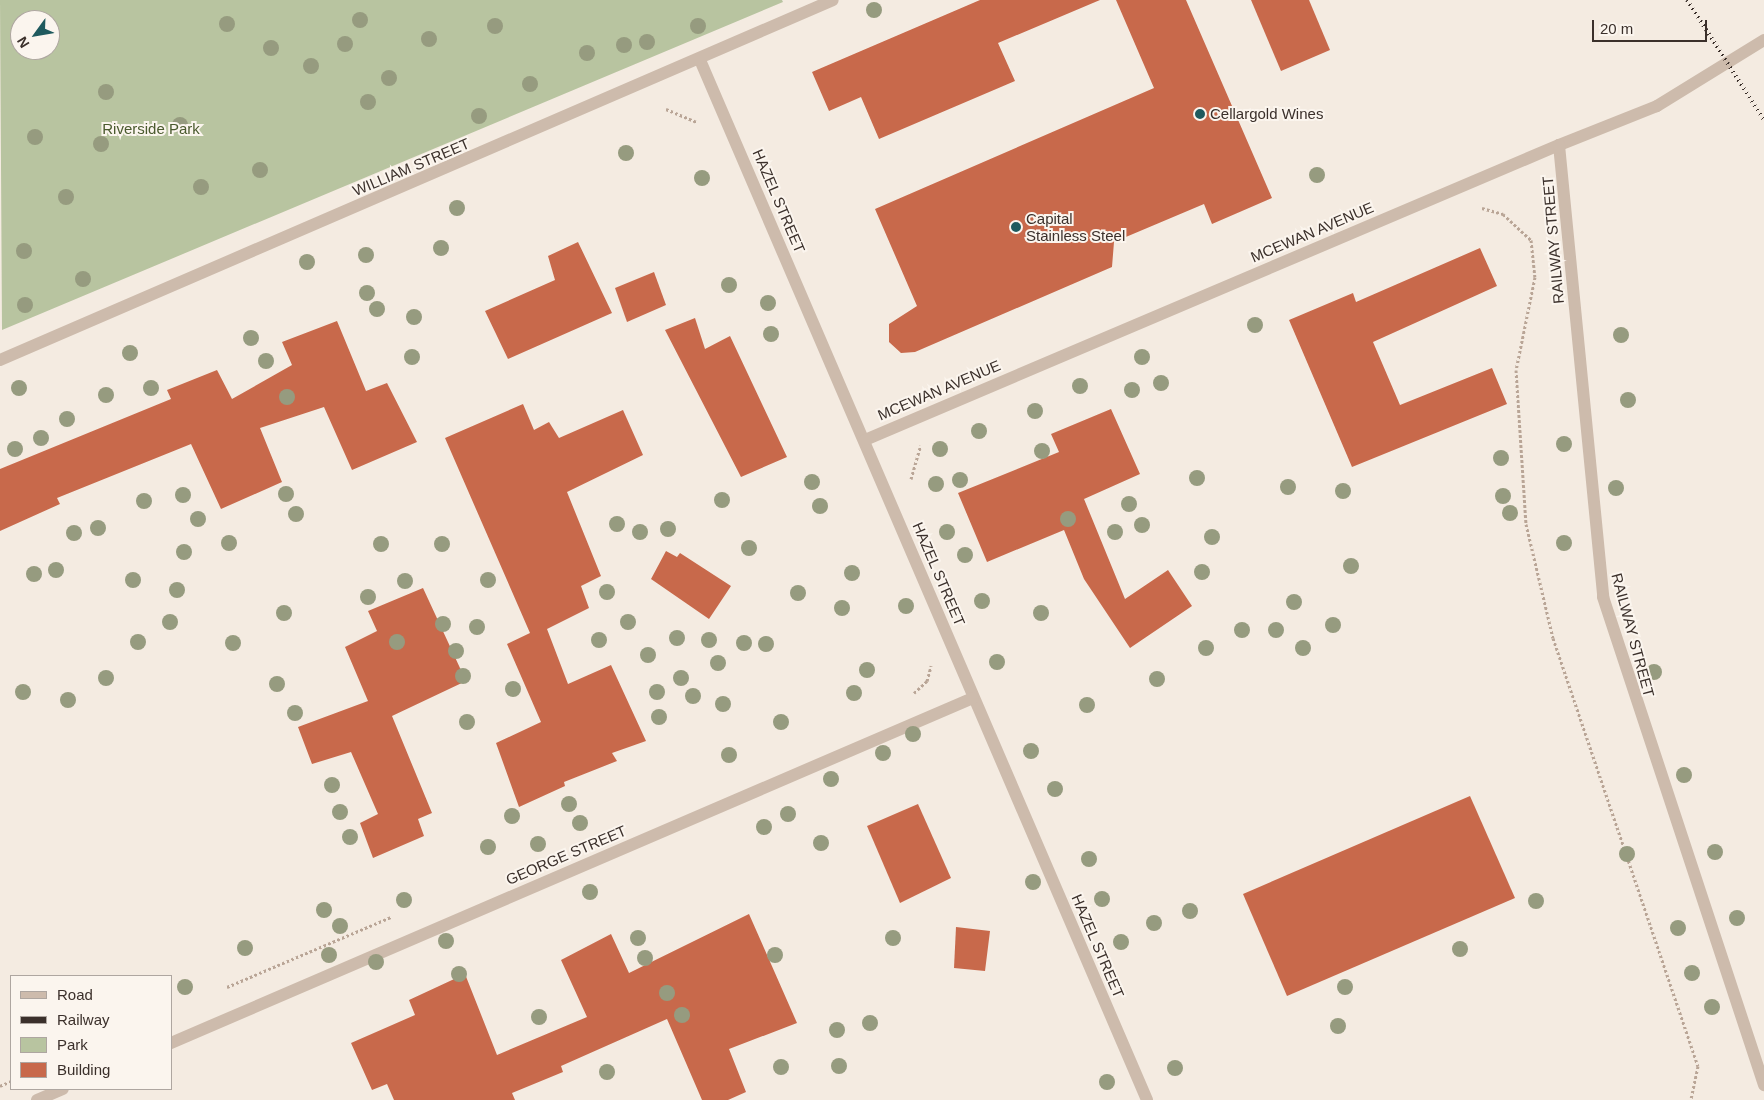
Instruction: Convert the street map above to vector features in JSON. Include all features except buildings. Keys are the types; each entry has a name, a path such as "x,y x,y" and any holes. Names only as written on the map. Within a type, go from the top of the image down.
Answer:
{"street":[{"name":"WILLIAM STREET","path":"0,360 700,60 833,0"},
{"name":"MCEWAN AVENUE","path":"865,440 1674,96 1764,40"},
{"name":"HAZEL STREET","path":"700,60 865,440 973,698 1147,1100"},
{"name":"RAILWAY STREET","path":"1559,145 1603,597 1764,1085"},
{"name":"GEORGE STREET","path":"172,1043 973,698"},
{"path":"37,1100 61,1090"}],"path":[{"path":"666,109 705,129"},
{"path":"1473,206 1503,214 1531,240 1535,276 1516,370 1526,524 1553,638 1698,1066 1692,1100"},
{"path":"911,484 915,455 927,440"},
{"path":"910,696 927,681 934,654"},
{"path":"216,992 395,915"}],"green space":[{"name":"Riverside Park","path":"0,0 782,0 783,2 2,330"}],"railway":[{"path":"1687,0 1764,120"}],"place":[{"name":"Cellargold Wines","path":"1200,114"},
{"name":"Capital Stainless Steel","path":"1016,227"}]}
